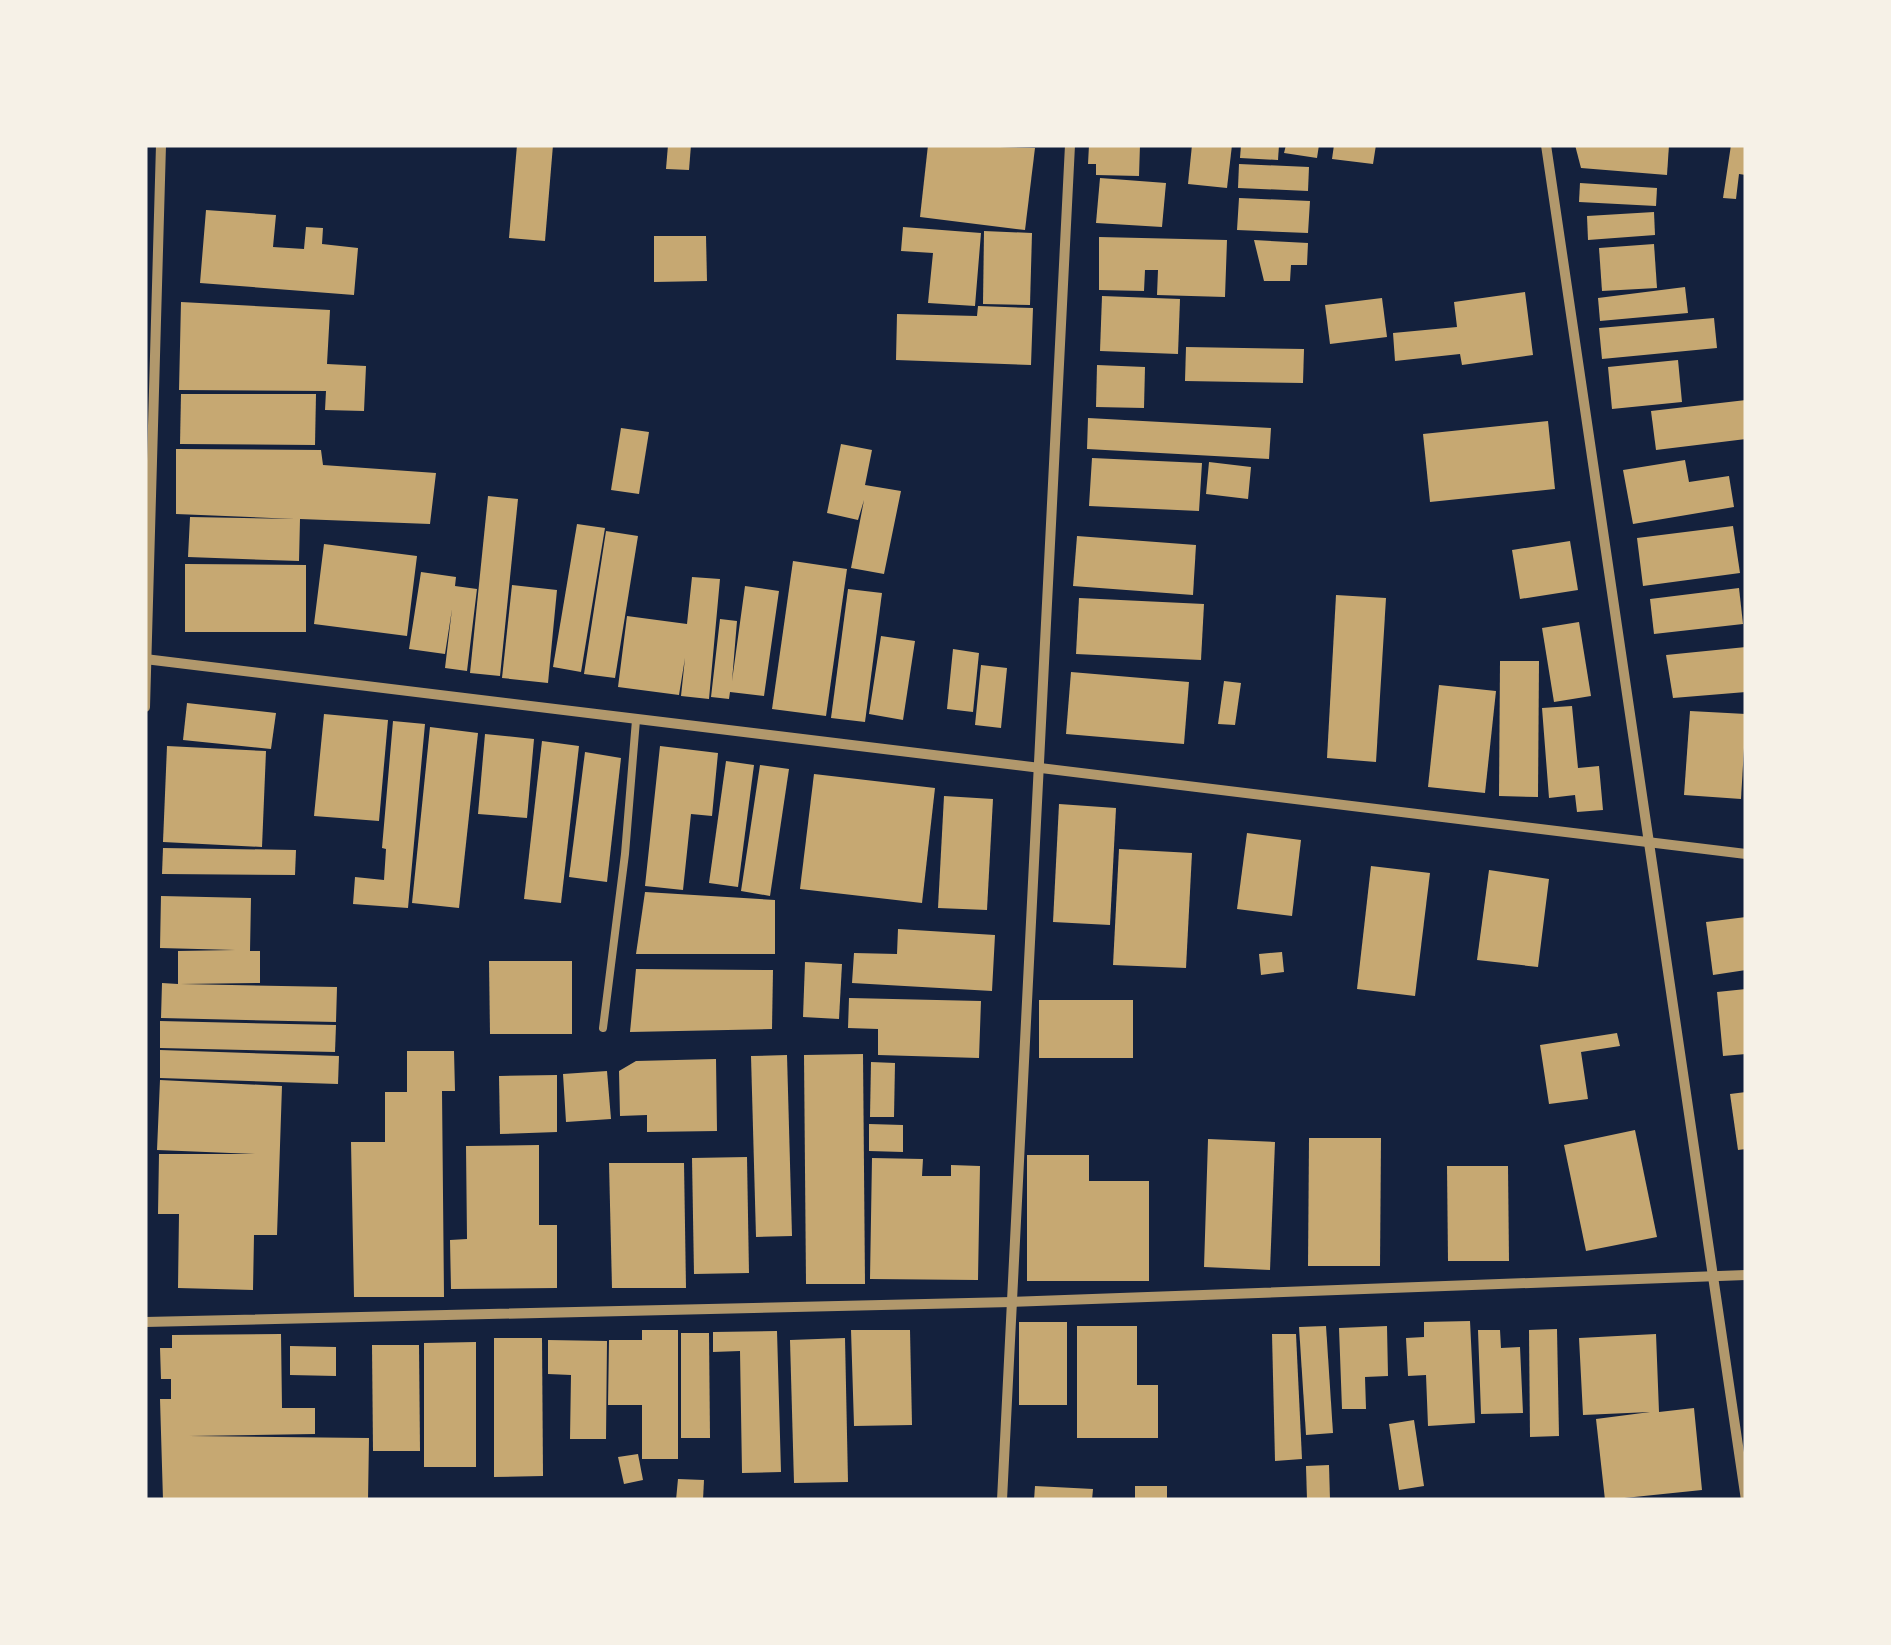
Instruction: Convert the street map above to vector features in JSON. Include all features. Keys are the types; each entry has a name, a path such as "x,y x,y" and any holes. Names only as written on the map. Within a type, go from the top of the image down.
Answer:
{"street":[{"path":"145,707 161,145"},
{"path":"1002,1500 1070,145"},
{"path":"1546,145 1746,1500"},
{"path":"146,659 1746,854"},
{"path":"145,1322 1012,1302 1746,1276"}],"lane":[{"path":"603,1028 625,854 636,720"}],"building":[{"path":"517,145 553,145 545,241 509,238"},
{"path":"668,145 691,145 689,170 666,169"},
{"path":"928,145 1035,148 1025,230 920,217"},
{"path":"1089,145 1140,145 1139,176 1096,175 1096,164 1088,164"},
{"path":"1192,145 1232,145 1227,188 1188,184"},
{"path":"1241,145 1279,145 1278,160 1240,158"},
{"path":"1286,145 1319,145 1317,158 1284,153"},
{"path":"1334,145 1376,145 1373,164 1332,159"},
{"path":"1575,145 1669,145 1667,175 1581,168"},
{"path":"1731,145 1746,145 1746,175 1739,174 1736,199 1723,198"},
{"path":"1239,164 1309,167 1308,191 1238,188"},
{"path":"1100,178 1166,183 1162,227 1096,223"},
{"path":"1580,183 1657,188 1656,206 1579,202"},
{"path":"1239,198 1310,201 1308,233 1237,230"},
{"path":"206,210 276,215 273,247 304,249 306,227 323,228 322,244 358,248 354,295 200,283"},
{"path":"1654,212 1655,235 1588,240 1587,216"},
{"path":"903,227 981,233 975,306 928,303 933,253 901,251"},
{"path":"984,231 1032,233 1030,305 983,304"},
{"path":"654,236 706,236 707,281 654,282"},
{"path":"1099,237 1227,240 1225,297 1157,295 1158,270 1145,270 1144,291 1099,290"},
{"path":"1254,240 1308,243 1307,265 1291,265 1290,281 1264,281"},
{"path":"1654,244 1657,288 1602,291 1599,248"},
{"path":"1685,287 1688,313 1600,321 1598,298"},
{"path":"1525,292 1533,355 1462,365 1460,354 1395,361 1393,333 1457,327 1454,302"},
{"path":"1102,296 1180,299 1178,354 1100,351"},
{"path":"1382,298 1387,337 1330,344 1325,305"},
{"path":"181,302 330,310 327,364 366,366 364,411 325,410 326,391 179,390"},
{"path":"978,306 1033,308 1031,365 896,360 897,314 977,316"},
{"path":"1714,318 1717,348 1602,359 1599,328"},
{"path":"1186,347 1304,349 1303,383 1185,381"},
{"path":"1678,360 1682,402 1612,409 1608,367"},
{"path":"1097,365 1145,367 1144,408 1096,407"},
{"path":"181,394 316,394 315,445 180,444"},
{"path":"1746,400 1746,439 1656,450 1651,411"},
{"path":"1088,418 1271,428 1269,459 1087,449"},
{"path":"1548,421 1555,489 1430,502 1423,434"},
{"path":"621,428 649,432 639,494 611,490"},
{"path":"841,444 872,450 865,485 901,491 884,574 851,568 864,500 858,520 827,513"},
{"path":"176,449 321,450 323,465 436,473 430,524 300,519 299,561 188,557 190,517 295,519 176,514"},
{"path":"1092,458 1202,463 1199,511 1089,506"},
{"path":"1685,460 1689,482 1729,476 1734,507 1633,524 1623,470"},
{"path":"1209,462 1251,467 1248,499 1206,494"},
{"path":"488,496 518,499 500,676 470,673"},
{"path":"577,524 605,528 581,672 553,667"},
{"path":"1733,526 1740,573 1643,586 1637,538"},
{"path":"606,531 638,536 615,678 584,674"},
{"path":"1077,536 1196,545 1193,595 1073,586"},
{"path":"1570,541 1578,590 1520,599 1512,550"},
{"path":"324,544 417,556 407,636 314,624"},
{"path":"793,561 847,569 826,716 772,709"},
{"path":"185,564 306,565 306,632 185,632"},
{"path":"421,572 456,577 455,586 477,589 467,671 445,668 452,609 445,654 409,649"},
{"path":"692,577 720,579 709,699 681,696 685,658 679,695 618,687 627,616 687,624"},
{"path":"512,585 557,590 548,683 502,678"},
{"path":"745,586 779,591 764,696 730,692 729,699 711,697 720,619 737,621 732,681"},
{"path":"1739,588 1743,624 1654,634 1650,599"},
{"path":"848,589 882,593 865,722 831,718"},
{"path":"1336,595 1386,598 1376,762 1327,758"},
{"path":"1079,598 1204,604 1201,660 1076,654"},
{"path":"1579,622 1591,696 1554,702 1542,628"},
{"path":"881,636 915,641 903,720 869,714"},
{"path":"1746,647 1746,692 1673,698 1666,655"},
{"path":"953,649 979,653 973,712 947,709"},
{"path":"1500,661 1539,661 1538,797 1499,796"},
{"path":"981,665 1007,668 1001,728 975,725"},
{"path":"1071,672 1189,682 1184,744 1066,734"},
{"path":"1224,681 1241,683 1235,725 1218,724"},
{"path":"1439,685 1496,691 1485,793 1428,787"},
{"path":"187,703 276,713 271,749 183,740"},
{"path":"1572,706 1578,768 1599,766 1603,810 1577,812 1575,795 1549,798 1542,708"},
{"path":"1690,711 1746,714 1741,799 1684,795"},
{"path":"324,714 388,720 379,821 314,816"},
{"path":"393,721 425,724 408,908 353,904 355,877 384,880 386,849 382,848"},
{"path":"430,727 478,733 459,908 412,903"},
{"path":"485,734 534,739 527,818 478,814"},
{"path":"542,741 579,746 561,903 524,899"},
{"path":"167,746 266,751 262,847 163,842"},
{"path":"660,746 718,753 712,816 691,814 683,890 645,886"},
{"path":"585,752 621,758 607,882 569,877"},
{"path":"726,761 754,765 738,887 709,883"},
{"path":"760,765 789,769 770,896 741,891"},
{"path":"814,774 935,788 922,903 800,889"},
{"path":"944,796 993,799 987,910 938,908"},
{"path":"1059,804 1116,808 1110,925 1053,922"},
{"path":"1247,833 1301,840 1292,916 1237,909"},
{"path":"163,848 296,850 295,875 162,874"},
{"path":"1119,849 1192,853 1186,968 1113,965"},
{"path":"1371,866 1430,873 1415,996 1357,989"},
{"path":"1489,870 1549,879 1538,967 1477,960"},
{"path":"645,892 775,900 775,954 636,954"},
{"path":"161,896 251,898 250,951 260,951 260,983 181,984 337,987 336,1022 161,1018 162,983 178,984 178,951 235,950 160,948"},
{"path":"1746,917 1746,970 1713,975 1706,922"},
{"path":"898,929 995,935 992,991 852,983 854,953 897,954"},
{"path":"1282,952 1284,972 1261,975 1259,954"},
{"path":"489,961 572,961 572,1034 490,1034"},
{"path":"805,962 842,964 839,1019 803,1017"},
{"path":"636,969 773,970 772,1029 630,1032"},
{"path":"1746,989 1746,1054 1723,1056 1717,992"},
{"path":"849,998 981,1001 979,1058 878,1055 878,1029 848,1028"},
{"path":"1039,1000 1133,1000 1133,1058 1039,1058"},
{"path":"160,1021 336,1025 335,1052 160,1048"},
{"path":"1617,1033 1620,1046 1581,1052 1588,1099 1549,1104 1540,1045"},
{"path":"160,1050 339,1056 338,1084 160,1078"},
{"path":"407,1051 454,1051 455,1091 442,1091 444,1297 354,1297 351,1142 385,1142 385,1092 407,1092"},
{"path":"863,1054 865,1284 806,1284 804,1055"},
{"path":"787,1055 792,1236 756,1237 751,1056"},
{"path":"716,1059 717,1131 647,1132 647,1115 620,1116 619,1071 636,1061"},
{"path":"871,1062 895,1063 894,1117 870,1117"},
{"path":"607,1071 611,1119 566,1122 563,1074"},
{"path":"557,1075 557,1132 500,1134 499,1076"},
{"path":"160,1080 282,1086 277,1235 254,1235 253,1290 178,1288 179,1214 158,1214 159,1154 255,1154 157,1150"},
{"path":"1746,1092 1746,1149 1738,1150 1730,1094"},
{"path":"869,1124 903,1125 903,1152 869,1151"},
{"path":"1635,1130 1657,1237 1586,1251 1564,1145"},
{"path":"1309,1138 1381,1138 1380,1266 1308,1266"},
{"path":"1208,1139 1275,1142 1270,1270 1204,1267"},
{"path":"539,1145 539,1225 557,1225 557,1288 451,1289 450,1240 467,1239 466,1146"},
{"path":"1027,1155 1089,1155 1089,1181 1149,1181 1149,1281 1027,1281"},
{"path":"747,1157 749,1273 694,1274 692,1158"},
{"path":"872,1158 923,1159 922,1176 951,1176 951,1165 980,1166 978,1280 870,1279"},
{"path":"609,1163 684,1163 686,1288 612,1288"},
{"path":"1447,1166 1508,1166 1509,1261 1448,1261"},
{"path":"1470,1321 1475,1423 1428,1426 1426,1375 1408,1376 1406,1338 1424,1337 1424,1322"},
{"path":"1019,1322 1067,1322 1067,1405 1019,1405"},
{"path":"1077,1326 1137,1326 1137,1385 1158,1385 1158,1438 1077,1438"},
{"path":"1326,1326 1333,1433 1306,1435 1299,1327"},
{"path":"1387,1326 1388,1376 1365,1377 1366,1409 1342,1409 1339,1328"},
{"path":"1557,1329 1559,1436 1530,1437 1529,1330"},
{"path":"642,1330 678,1330 678,1459 642,1459 642,1405 608,1405 609,1340 642,1340"},
{"path":"851,1330 910,1330 912,1425 854,1426"},
{"path":"1478,1330 1500,1330 1501,1348 1520,1347 1523,1413 1481,1414"},
{"path":"777,1331 781,1472 742,1473 740,1351 713,1352 713,1332"},
{"path":"681,1333 709,1333 710,1438 681,1438"},
{"path":"281,1334 282,1408 315,1408 315,1434 189,1436 369,1438 368,1500 163,1500 160,1399 171,1399 171,1379 161,1379 160,1348 172,1348 172,1335"},
{"path":"1272,1334 1296,1334 1302,1459 1275,1461"},
{"path":"1656,1334 1659,1412 1694,1408 1702,1490 1605,1500 1596,1419 1650,1412 1583,1415 1579,1338"},
{"path":"494,1338 542,1338 543,1476 494,1477"},
{"path":"845,1338 848,1482 794,1483 790,1340"},
{"path":"548,1340 607,1341 606,1439 570,1439 571,1375 548,1374"},
{"path":"476,1342 476,1467 424,1467 424,1343"},
{"path":"372,1345 419,1345 420,1451 373,1451"},
{"path":"290,1346 336,1347 336,1376 290,1375"},
{"path":"1414,1420 1424,1486 1399,1490 1389,1424"},
{"path":"638,1454 643,1480 624,1484 618,1457"},
{"path":"1329,1465 1330,1500 1307,1500 1306,1466"},
{"path":"678,1479 704,1480 703,1500 676,1500"},
{"path":"1035,1486 1093,1489 1092,1500 1034,1500"},
{"path":"1135,1486 1167,1486 1167,1500 1135,1500"}]}
